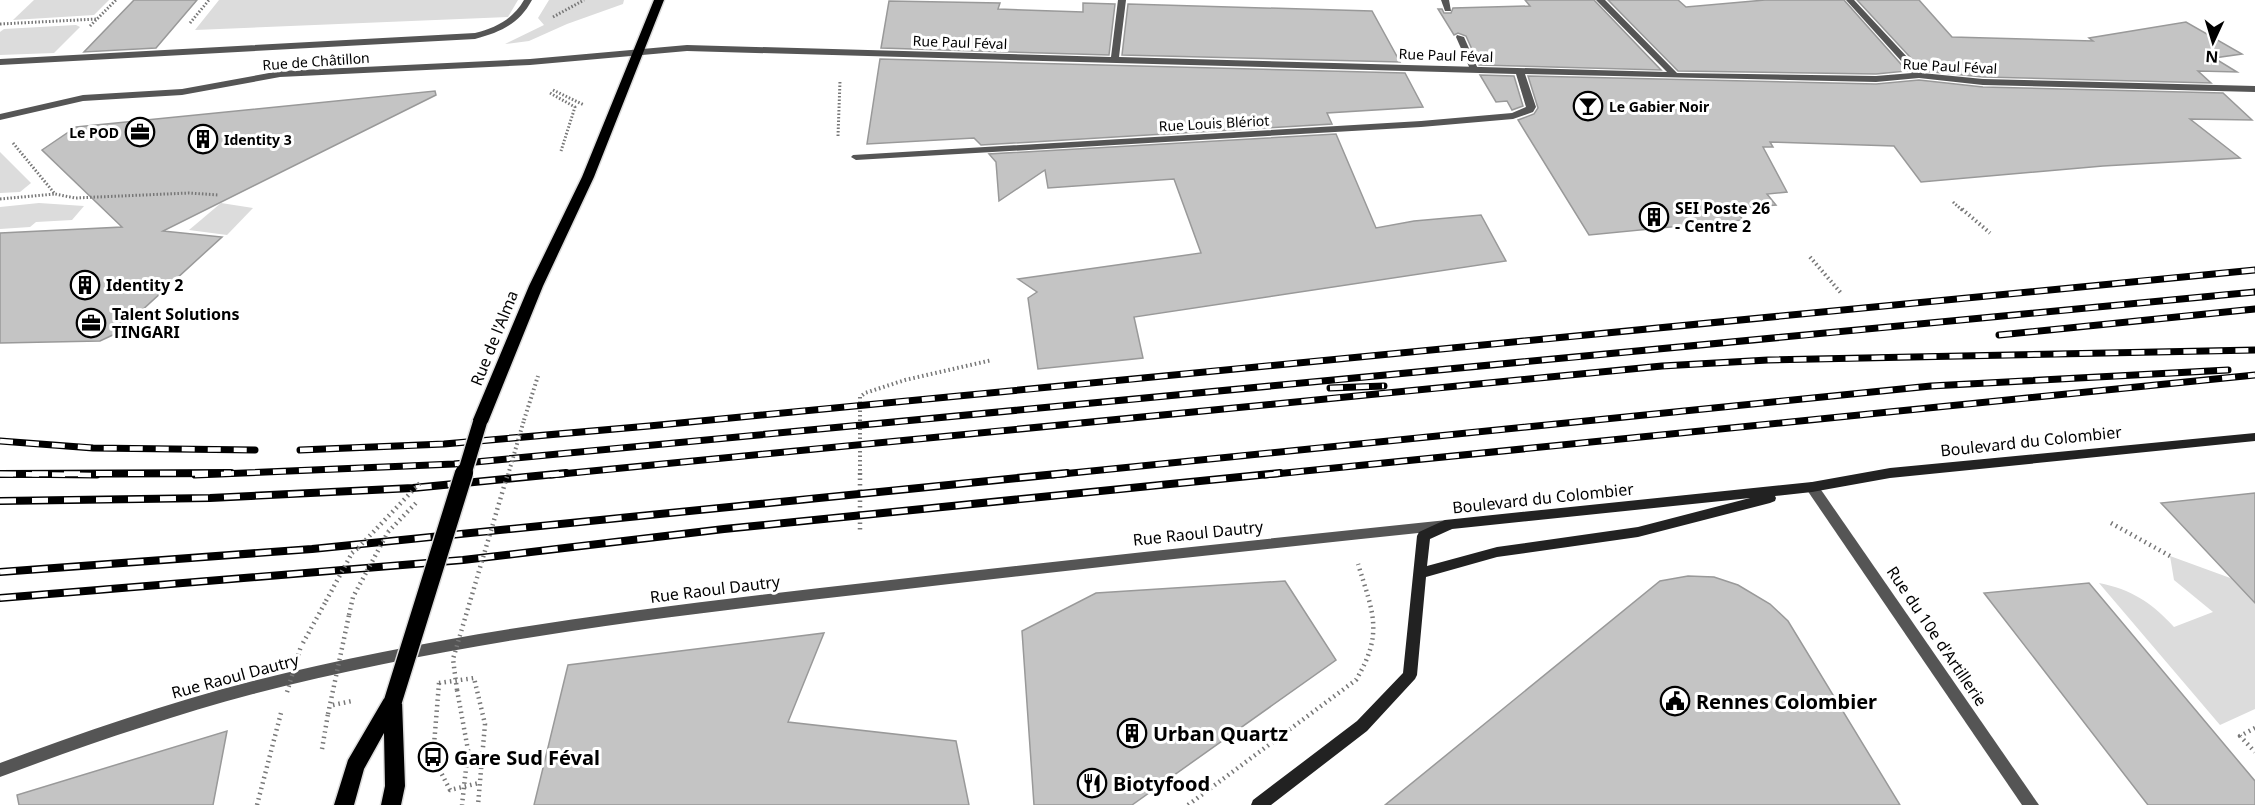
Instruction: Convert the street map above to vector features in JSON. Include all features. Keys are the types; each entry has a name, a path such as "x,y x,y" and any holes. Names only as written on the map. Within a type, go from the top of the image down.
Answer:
{"main road":[{"name":"Rue de l'Alma","path":"344,805 355,766 393,701 480,422 536,286 588,177 658,0"},
{"name":"Boulevard du Colombier","path":"1420,573 1497,552 1638,532 1812,487 1890,473 2255,437"},
{"name":"Boulevard du Colombier","path":"1259,805 1362,726 1410,675 1415,601 1425,536 1450,524 1812,487"},
{"name":"Rue de l'Alma","path":"391,805 394,786 393,701"}],"street":[{"path":"0,62 475,36 509,24 528,0"},
{"path":"1115,59 1122,0"},
{"path":"1600,0 1674,75"},
{"path":"1850,0 1919,75"},
{"path":"1460,37 1474,69"},
{"name":"Rue Paul Féval","path":"636,52 687,48 1674,75 1876,78 1919,75 1983,82 2255,89"},
{"name":"Rue de Châtillon","path":"0,117 83,98 165,94 280,74 530,62 636,52"},
{"name":"Rue Louis Blériot","path":"856,158 1513,117 1526,113 1531,106 1519,70"},
{"name":"Rue du 10e d'Artillerie","path":"1812,487 2031,805"},
{"name":"Rue Raoul Dautry","path":"0,770 93,736 277,682 464,642 558,627 805,596 1450,524"}],"path":[{"path":"0,24 97,20"},
{"path":"841,52 837,149 856,158"},
{"path":"12,142 55,194"},
{"path":"0,199 55,194 75,198 189,193 219,195"},
{"path":"1953,202 1990,233"},
{"path":"1810,257 1841,293"},
{"path":"860,530 860,397 904,380 992,360"},
{"path":"462,805 468,750 453,659 540,371"},
{"path":"287,692 301,646 352,553 420,483"},
{"path":"328,714 353,597 388,532 418,500"},
{"path":"2111,522 2170,556"},
{"path":"1188,805 1356,680 1369,660 1376,629 1350,535"},
{"path":"439,683 433,757 450,790 479,783"},
{"path":"476,686 485,724 478,805"},
{"path":"257,805 279,721"},
{"path":"2255,728 2240,736 2255,752"}],"shaded area":[{"path":"34,0 109,0 94,15 13,20"},
{"path":"219,0 518,0 508,17 195,30"},
{"path":"549,0 624,0 623,4 567,24 529,41 505,44 544,25 538,18"},
{"path":"76,25 80,27 54,53 0,55 0,32 4,29"},
{"path":"0,152 31,183 20,192 0,193"},
{"path":"39,203 84,206 72,220 36,222 30,227 0,229 0,207"},
{"path":"221,203 253,208 227,235 189,230"},
{"path":"2170,556 2233,579 2255,602 2255,709 2220,725 2099,583 2121,589 2140,598 2174,627 2213,612 2174,580"}],"building":[{"path":"134,0 197,0 156,48 84,52"},
{"path":"1525,0 1594,0 1661,70 1479,65 1466,36 1458,33 1454,35 1438,9 1442,9 1444,13 1451,13 1453,8 1530,6"},
{"path":"1608,0 1678,0 1686,7 1765,0 1844,0 1907,71 1876,74 1678,71"},
{"path":"1857,0 1919,0 1952,37 2093,41 2089,38 2186,22 2242,54 2214,58 2237,72 2198,71 2211,83 1983,77 1923,71"},
{"path":"889,1 1000,3 998,9 1083,12 1083,3 1115,4 1109,55 881,48"},
{"path":"1128,4 1372,11 1400,62 1122,55"},
{"path":"880,59 1405,73 1423,107 1327,113 1332,124 981,145 974,138 867,144"},
{"path":"1480,75 1514,76 1523,106 1512,110 1507,101 1496,102"},
{"path":"1528,76 1876,84 1919,80 1983,87 2223,93 2252,120 2190,119 2240,158 2103,166 1921,182 1894,146 1770,142 1773,147 1763,147 1787,192 1767,194 1776,205 1734,208 1743,220 1589,235 1518,120 1534,114 1538,108"},
{"path":"435,91 436,95 163,231 222,237 117,333 100,341 0,343 0,233 122,227 42,150 76,127"},
{"path":"1336,134 1376,228 1414,221 1481,215 1506,261 1134,317 1143,358 1038,369 1028,298 1037,292 1018,279 1201,253 1174,179 1048,188 1045,170 999,201 996,162 989,154"},
{"path":"2255,493 2255,603 2161,503"},
{"name":"Rennes Colombier","path":"1688,576 1714,577 1738,585 1770,604 1788,621 1900,805 1385,805 1660,581"},
{"name":"Urban Quartz","path":"1285,581 1336,660 1132,805 1034,805 1022,631 1096,593"},
{"path":"2089,583 2255,781 2255,805 2148,805 1984,593"},
{"path":"824,633 788,722 956,741 969,805 534,805 568,665"},
{"path":"227,731 213,805 19,805 17,795"}],"railway":[{"path":"300,450 444,444 649,426 2255,270"},
{"path":"195,475 454,464 2255,292"},
{"path":"1999,335 2255,309"},
{"path":"551,475 1662,366 1768,360 2255,350"},
{"path":"1052,475 1931,386 2228,370"},
{"path":"1265,475 2255,375"},
{"path":"1330,388 1384,386"},
{"path":"0,441 93,448 255,450"},
{"path":"97,475 0,474 231,473"},
{"path":"0,501 210,498 413,488 566,473"},
{"path":"0,572 312,549 1067,473"},
{"path":"0,598 463,560 724,529 1280,473"}],"place":[{"name":"Le Gabier Noir","path":"1588,106"},
{"name":"Le POD","path":"140,132"},
{"name":"Identity 3","path":"203,139"},
{"name":"SEI Poste 26 - Centre 2","path":"1654,217"},
{"name":"Identity 2","path":"85,285"},
{"name":"Talent Solutions TINGARI","path":"91,323"},
{"name":"Rennes Colombier","path":"1675,701"},
{"name":"Urban Quartz","path":"1132,733"},
{"name":"Gare Sud Féval","path":"433,757"},
{"name":"Biotyfood","path":"1092,783"}]}
